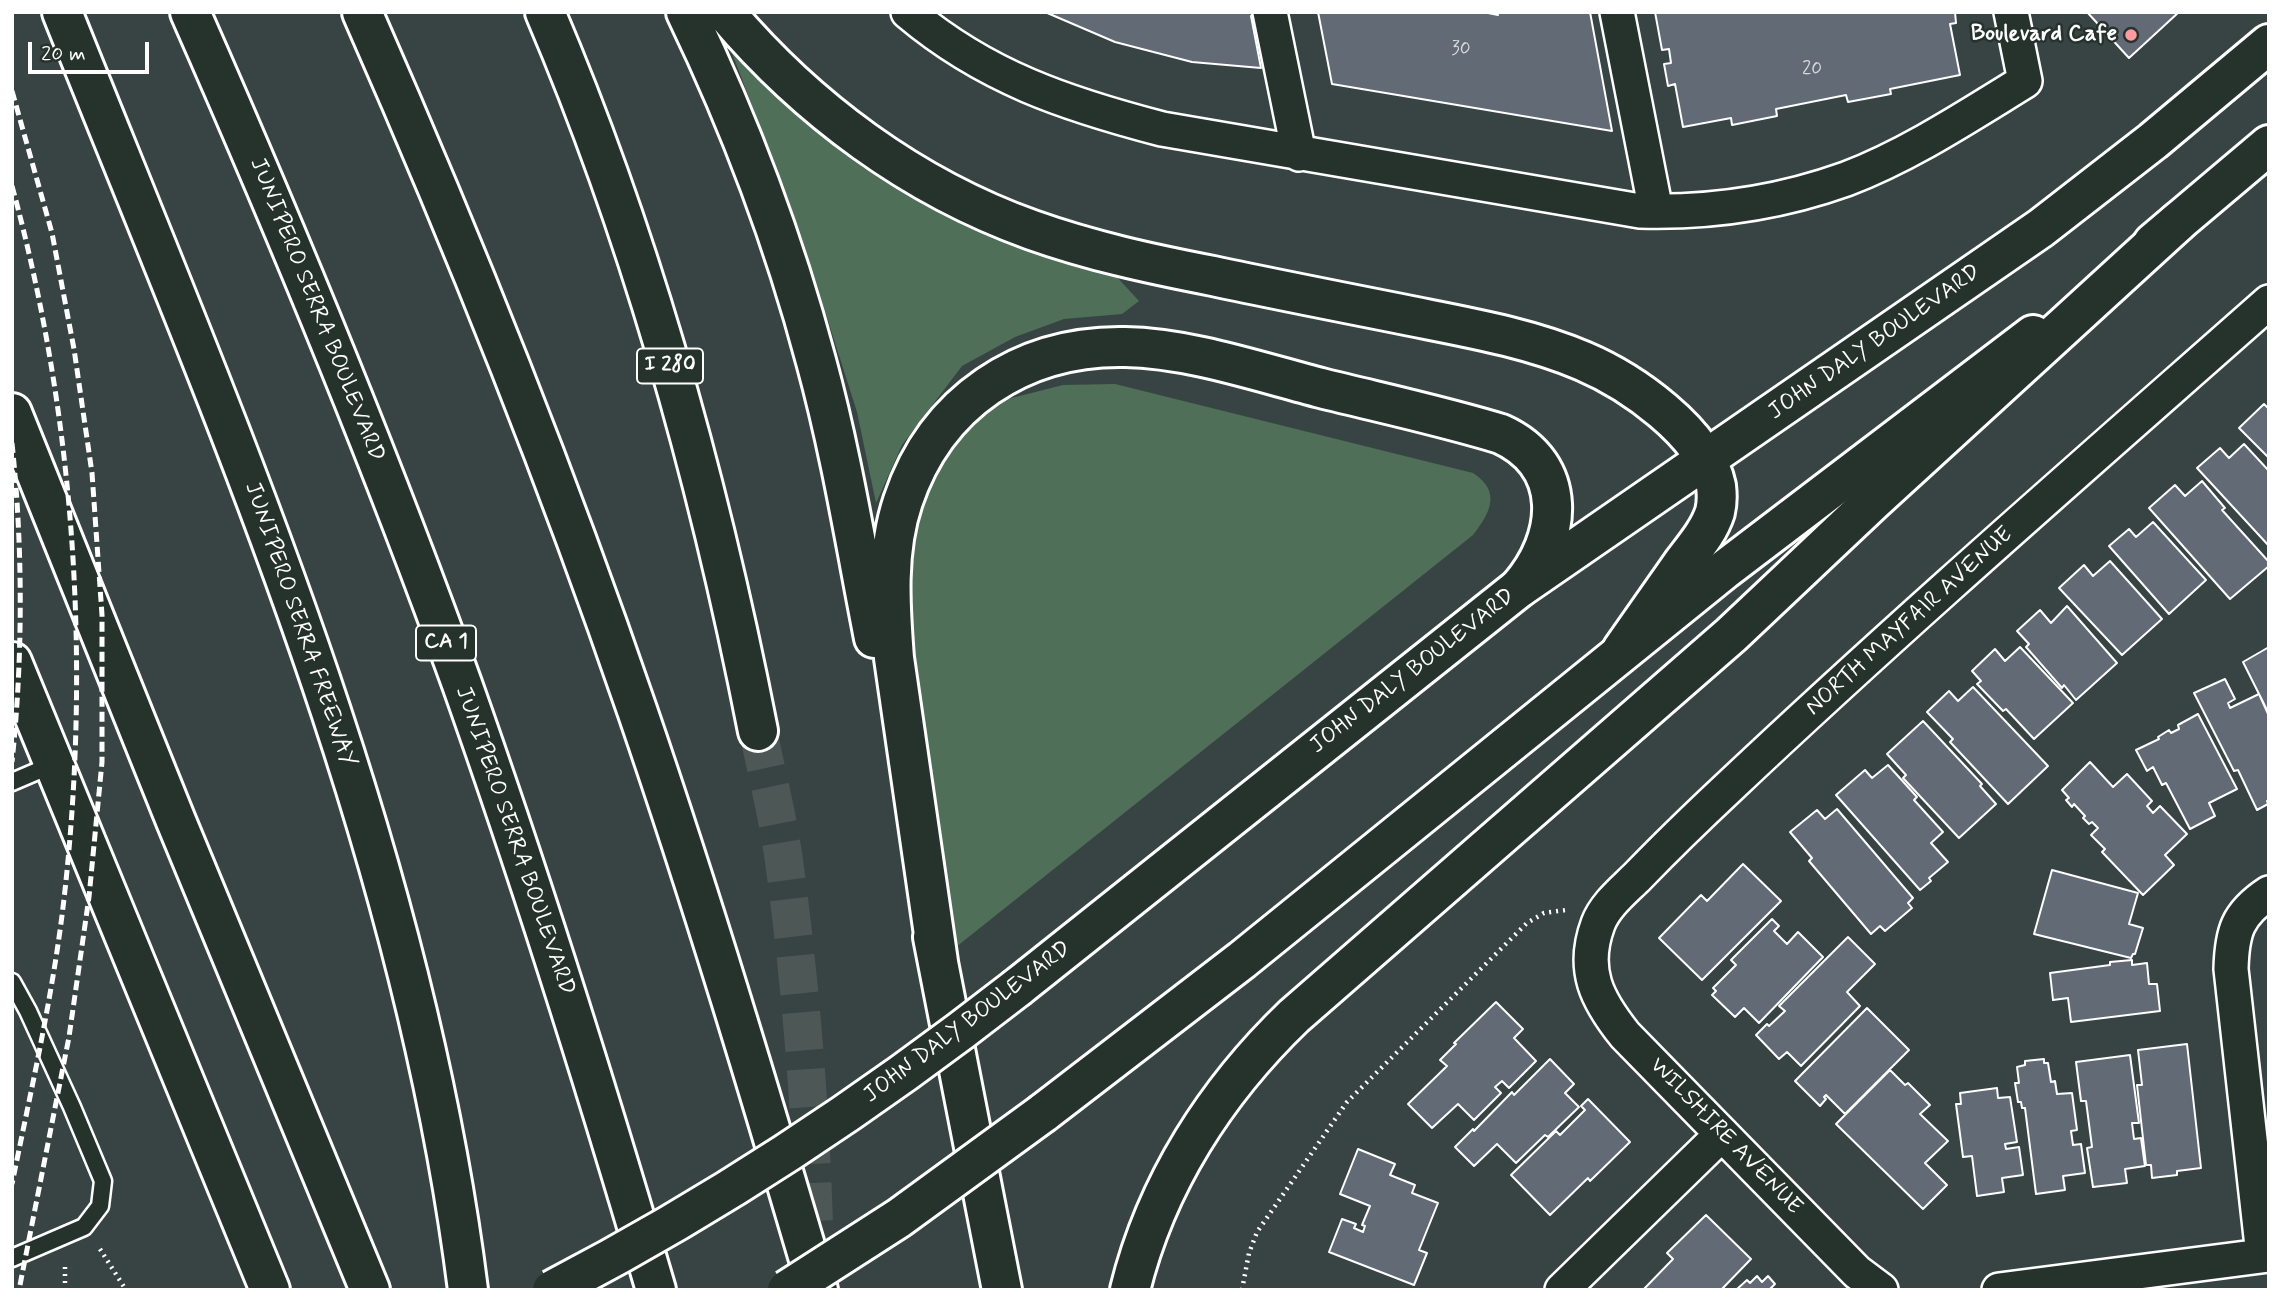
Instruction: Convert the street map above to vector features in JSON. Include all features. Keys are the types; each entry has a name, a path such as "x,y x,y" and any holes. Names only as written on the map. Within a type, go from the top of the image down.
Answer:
{"main road":[{"name":"JUNIPERO SERRA FREEWAY","path":"62,12 248,480 331,709 404,960 439,1115 466,1275"},
{"name":"JUNIPERO SERRA BOULEVARD","path":"190,12 271,194 339,360 462,684 574,1016 656,1290"},
{"path":"362,12 415,134 515,381 636,708 719,957 818,1290"},
{"name":"I 280","path":"545,12 614,192 668,359 713,526 758,731"},
{"path":"686,12 725,97 761,186 793,280 817,364 836,448 1002,1290"},
{"path":"725,12 765,57 832,118 884,155 970,204 1030,230 1088,249 1156,265 1453,324 1531,343 1610,374 1652,402 1684,432 1706,460 1716,484 1717,499 1710,524 1622,650"},
{"name":"JOHN DALY BOULEVARD","path":"552,1290 668,1227 781,1158 895,1081 1018,987 1519,587 2041,228 2153,141 2269,44"},
{"path":"1130,1290 1144,1240 1177,1168 1218,1102 1267,1042 1731,635 2178,222 2269,145"},
{"path":"787,1290 899,1218 1043,1113 1242,960 1622,650 2178,222"},
{"path":"938,962 894,658 891,560 903,502 926,451 958,410 976,393 997,379 1044,356 1073,350 1127,346 1157,349 1222,362 1501,434 1520,445 1536,461 1550,490 1553,506 1548,541 1531,574 1519,587"},
{"path":"12,413 176,821 370,1290"},
{"path":"12,662 270,1290"}],"street":[{"path":"908,12 927,28 985,66 1046,95 1108,115 1162,129 1299,154 1640,211 1709,210 1799,193 1847,178 1947,129 2025,80 2011,12"},
{"path":"1270,12 1299,154"},
{"path":"1617,12 1656,211"},
{"name":"NORTH MAYFAIR AVENUE","path":"1590,970 1591,946 1598,922 1610,904 1675,838 1944,589 2269,302"},
{"path":"1999,1290 2266,1255 2231,969 2231,945 2237,923 2253,904 2269,893"},
{"name":"WILSHIRE AVENUE","path":"1590,970 1596,991 1608,1014 1625,1035 1857,1272 1881,1290"},
{"path":"1562,1290 1722,1134"}],"lane":[{"path":"12,782 54,764"},
{"path":"12,982 72,1107 103,1181 100,1206 84,1227 12,1258"}],"path":[{"path":"1242,1290 1249,1253 1257,1232 1348,1102 1527,923 1544,913 1563,909 1598,922"},
{"path":"84,1227 126,1290"}],"green space":[{"path":"729,45 934,205 1001,240 1115,275 1139,301 1122,314 1064,319 1015,337 962,366 902,445 876,503 857,412 799,229"},
{"path":"1115,384 1473,473 1488,488 1488,511 1473,535 946,955 899,590 931,463 996,402 1063,385"}],"building":[{"path":"1045,12 1254,12 1251,16 1261,68 1192,62 1115,42"},
{"path":"1318,12 1483,12 1498,15 1497,12 1590,12 1612,131 1332,84"},
{"path":"1655,12 1955,12 1956,23 1950,24 1960,75 1890,89 1891,94 1848,102 1846,95 1776,109 1777,116 1732,125 1731,118 1683,127 1675,84 1668,86 1664,64 1671,63 1669,49 1662,50"},
{"name":"Boulevard Cafe","path":"2087,12 2179,12 2129,58"},
{"path":"2264,404 2269,409 2269,458 2239,428"},
{"path":"2244,444 2269,471 2269,546 2197,468 2220,448 2229,458"},
{"path":"2202,481 2225,508 2222,510 2269,562 2269,566 2230,599 2149,508 2175,485 2185,496"},
{"path":"2153,522 2206,580 2169,614 2109,546 2129,529 2136,537"},
{"path":"2110,561 2162,619 2122,655 2059,588 2084,565 2093,576"},
{"path":"2067,606 2117,663 2076,700 2026,647 2029,644 2017,631 2040,610 2051,623"},
{"path":"2020,647 2073,703 2034,739 2006,709 2003,711 1977,684 1981,681 1972,671 1995,649 2005,661"},
{"path":"2269,647 2269,714 2243,662"},
{"path":"2225,679 2235,699 2228,703 2230,708 2259,694 2269,716 2269,800 2268,804 2257,810 2238,770 2234,771 2194,693"},
{"path":"1973,687 2048,766 2008,804 1950,742 1953,739 1927,712 1949,691 1958,701"},
{"path":"2198,714 2237,789 2209,803 2215,816 2190,829 2166,783 2162,785 2153,767 2147,771 2136,750 2159,739 2158,737 2169,730 2171,733 2179,729 2178,725"},
{"path":"1923,721 1982,784 1980,786 1996,804 1959,838 1903,778 1906,775 1887,754"},
{"path":"2090,762 2113,787 2127,774 2152,801 2147,806 2153,813 2160,806 2187,834 2165,855 2174,865 2143,895 2102,852 2105,849 2091,835 2098,828 2083,818 2085,816 2074,804 2072,807 2062,790"},
{"path":"1888,765 1917,797 1914,800 1943,832 1931,843 1948,862 1929,878 1931,881 1920,890 1836,795 1865,770 1872,778"},
{"path":"1837,809 1913,898 1908,903 1912,908 1885,931 1880,926 1871,934 1809,861 1812,858 1790,832 1817,810 1825,819"},
{"path":"1743,864 1781,901 1702,980 1659,938 1701,895 1707,901"},
{"path":"2052,870 2138,893 2129,924 2143,928 2135,954 2131,958 2034,934"},
{"path":"1772,919 1779,926 1774,931 1787,944 1798,932 1823,957 1759,1023 1744,1008 1735,1017 1712,995 1716,991 1713,988 1736,965 1731,960"},
{"path":"1848,937 1875,964 1847,992 1860,1006 1801,1066 1787,1052 1779,1059 1756,1035 1785,1011 1779,1006"},
{"path":"2132,960 2132,965 2147,963 2149,984 2157,984 2160,1011 2071,1022 2068,998 2053,1000 2050,973"},
{"path":"1496,1002 1523,1029 1514,1038 1536,1061 1509,1088 1502,1081 1495,1087 1501,1093 1474,1120 1458,1104 1432,1128 1408,1104 1447,1066 1440,1060 1456,1044 1454,1043"},
{"path":"1867,1008 1909,1050 1845,1114 1826,1095 1820,1106 1795,1081"},
{"path":"2187,1044 2201,1168 2152,1178 2151,1165 2146,1165 2137,1085 2142,1085 2138,1050"},
{"path":"2130,1055 2139,1123 2132,1123 2134,1139 2141,1138 2145,1166 2125,1169 2127,1183 2093,1187 2087,1148 2092,1147 2086,1101 2081,1101 2076,1062"},
{"path":"1550,1059 1574,1084 1565,1093 1579,1107 1516,1163 1497,1144 1474,1166 1455,1147"},
{"path":"2044,1059 2044,1063 2048,1063 2051,1082 2055,1081 2057,1094 2072,1093 2077,1130 2071,1131 2073,1145 2081,1144 2085,1173 2063,1176 2065,1190 2036,1194 2025,1108 2018,1102 2015,1083 2019,1083 2017,1067 2025,1065 2025,1061"},
{"path":"1890,1070 1930,1105 1920,1114 1948,1141 1925,1163 1947,1185 1923,1209 1836,1124"},
{"path":"1997,1088 1998,1098 2010,1097 2017,1142 2005,1144 2006,1149 2019,1147 2023,1175 2002,1178 2004,1192 1977,1196 1972,1156 1963,1157 1956,1104 1961,1104 1960,1093"},
{"path":"1588,1099 1630,1142 1550,1215 1511,1175 1556,1131 1560,1135 1585,1110 1581,1106"},
{"path":"1358,1149 1395,1164 1390,1175 1415,1185 1412,1193 1438,1203 1419,1250 1427,1253 1414,1285 1329,1252 1342,1219 1356,1224 1354,1228 1363,1232 1365,1226 1362,1225 1370,1206 1340,1194"},
{"path":"1706,1215 1751,1259 1721,1290 1643,1290 1673,1259 1667,1253"},
{"path":"1757,1276 1762,1282 1768,1276 1775,1284 1769,1290 1736,1290 1747,1280 1750,1283"}],"tunnel":[{"path":"758,731 782,845 796,960 809,1110 815,1260"}],"railway":[{"path":"12,91 52,233 74,349 92,473 102,615 102,762 89,897 69,1037 19,1290"},
{"path":"12,186 33,273 63,450 72,540 76,630 72,810 64,899 54,971 12,1184"},
{"path":"12,443 20,603 12,762"}],"place":[{"name":"Boulevard Cafe","path":"2131,35"}]}
